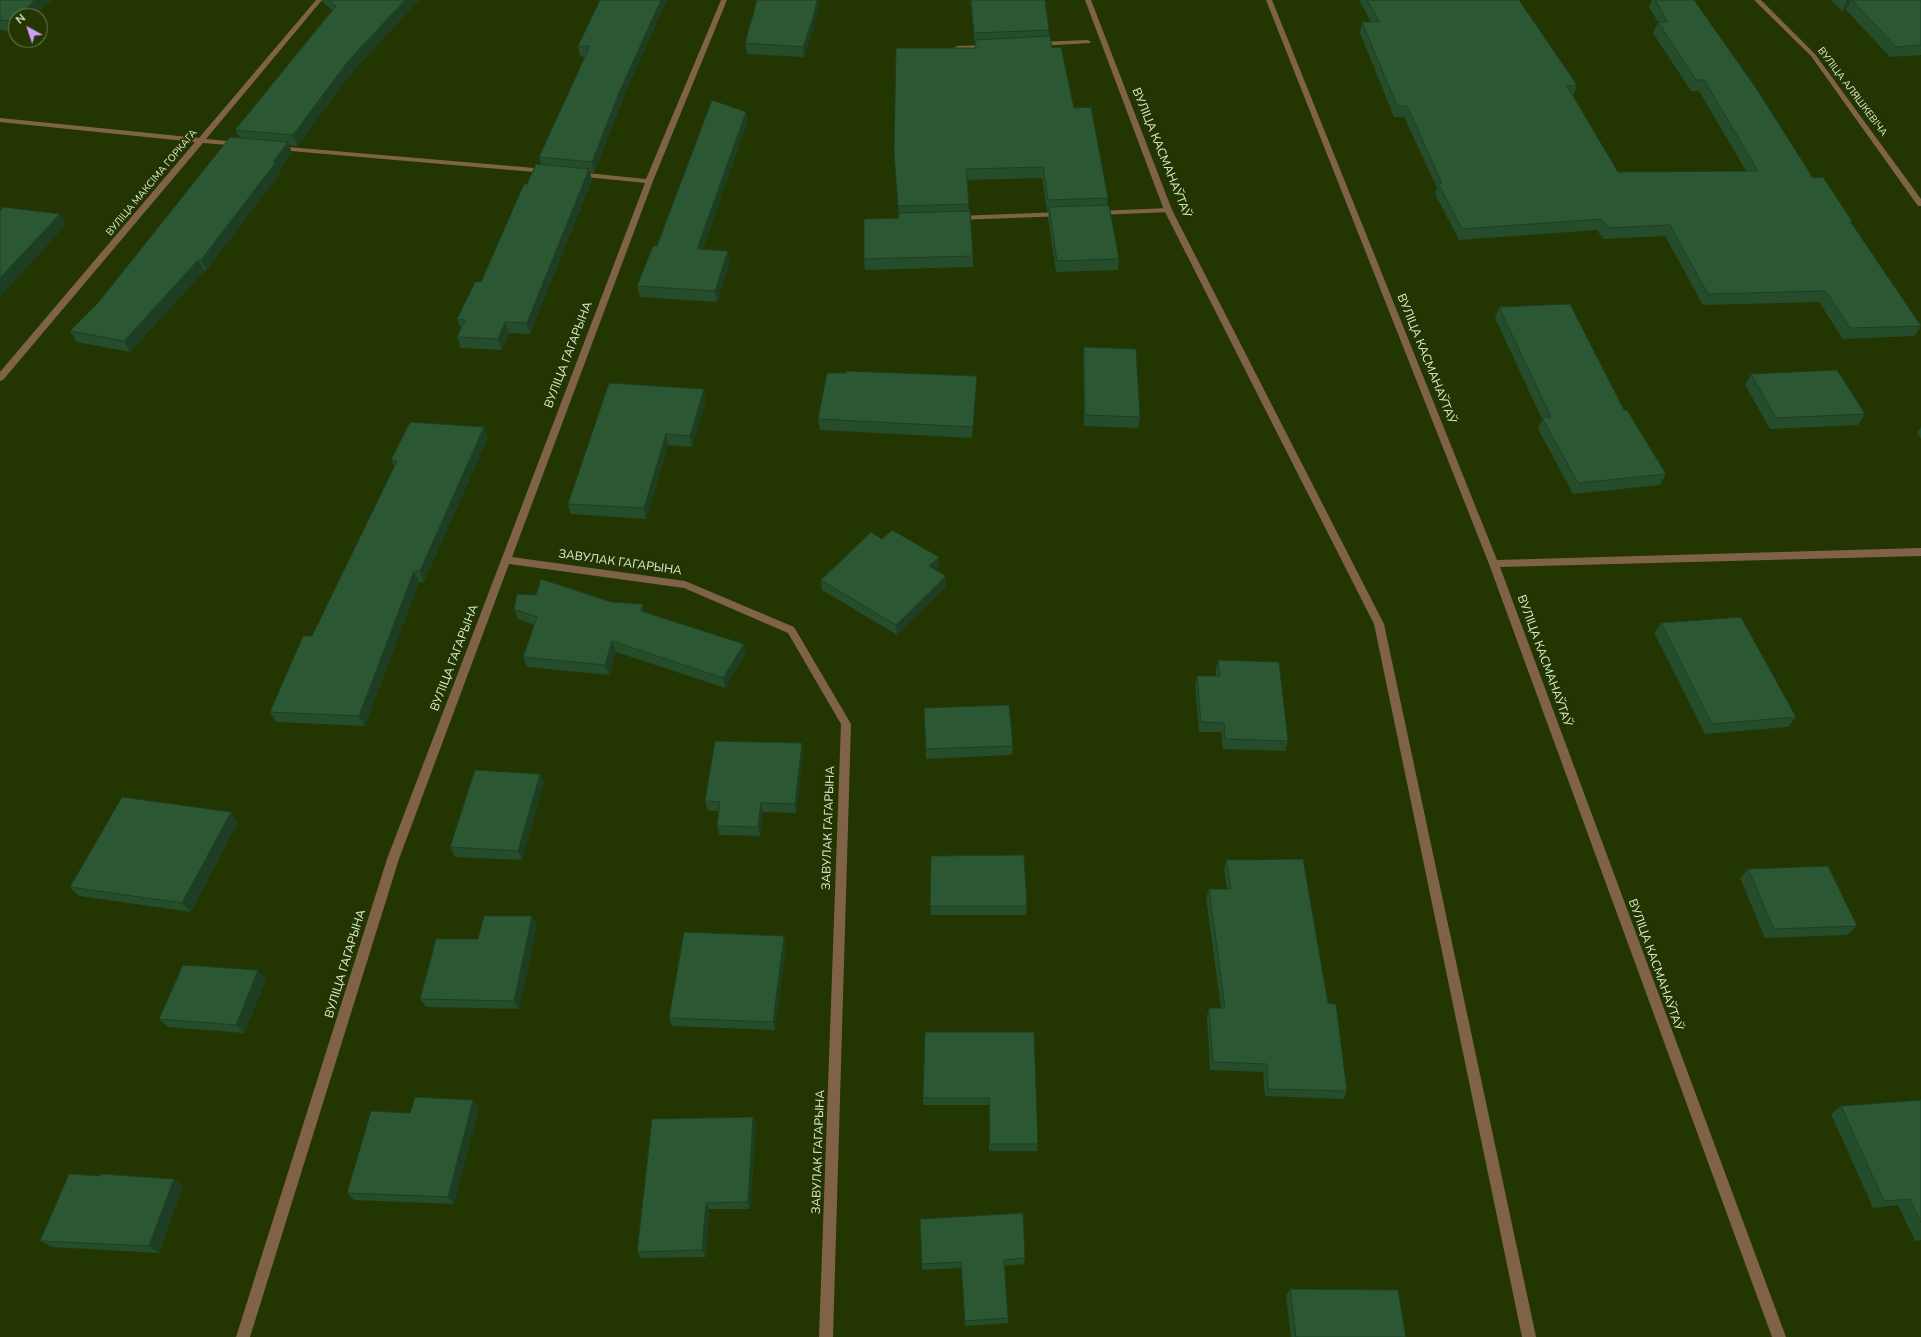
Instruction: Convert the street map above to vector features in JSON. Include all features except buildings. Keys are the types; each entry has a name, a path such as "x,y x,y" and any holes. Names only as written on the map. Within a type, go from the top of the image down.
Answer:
{"street":[{"name":"ВУЛІЦА МАКСІМА ГОРКАГА","path":"0,378 319,0"},
{"name":"ВУЛІЦА ГАГАРЫНА","path":"242,1337 393,859 649,180 724,0"},
{"name":"ВУЛІЦА КАСМАНАЎТАЎ","path":"1088,0 1168,210 1379,624 1529,1337"},
{"name":"ВУЛІЦА КАСМАНАЎТАЎ","path":"1269,0 1494,564 1779,1337"},
{"name":"ВУЛІЦА АЛЯШКЕВІЧА","path":"1757,0 1813,55 1921,204"},
{"path":"1034,45 1088,42"},
{"path":"949,49 996,46"},
{"path":"0,120 248,145"},
{"path":"272,147 554,172"},
{"path":"570,174 649,180"},
{"path":"1088,213 1168,210"},
{"path":"953,218 1072,214"},
{"path":"1494,564 1921,552"},
{"name":"ЗАВУЛАК ГАГАРЫНА","path":"506,560 685,585 791,630 846,724 826,1337"}]}
